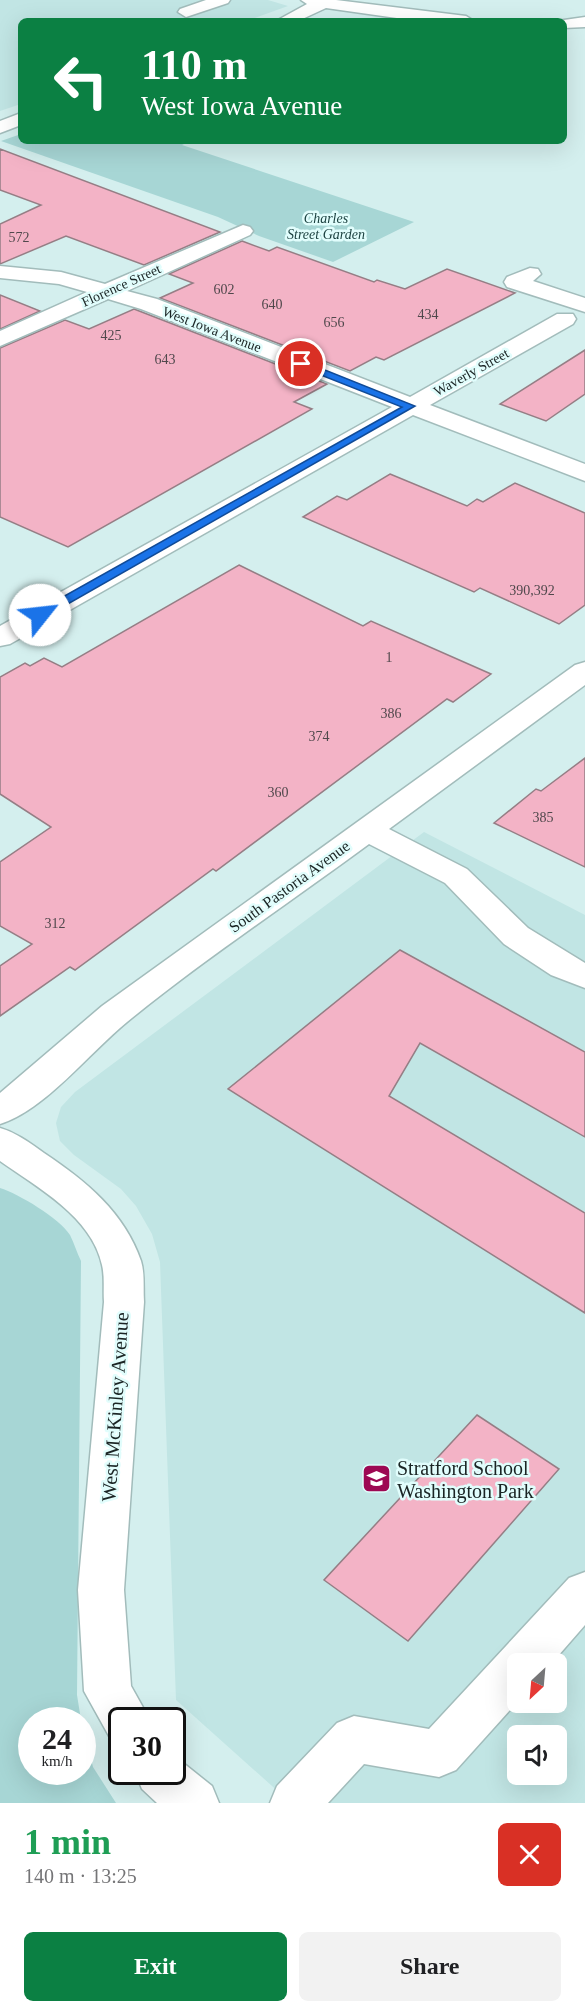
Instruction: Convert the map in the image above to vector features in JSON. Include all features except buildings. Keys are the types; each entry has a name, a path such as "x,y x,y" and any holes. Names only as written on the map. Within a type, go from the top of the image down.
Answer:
{"street":[{"path":"186,12 222,0"},
{"path":"289,18 315,2 442,18"},
{"path":"567,23 585,22"},
{"path":"0,127 18,120"},
{"name":"Florence Street","path":"0,339 243,231"},
{"name":"West Iowa Avenue","path":"0,272 61,278 149,304 585,474"},
{"path":"530,274 515,282 585,305"},
{"name":"Waverly Street","path":"0,638 565,320"},
{"name":"South Pastoria Avenue","path":"0,1112 27,1092 114,1014 585,671"},
{"path":"366,830 456,876 516,936 563,967 585,976"},
{"name":"West McKinley Avenue","path":"0,1142 74,1195 107,1229 122,1262 124,1302 101,1590 108,1691 118,1707"},
{"path":"530,1653 585,1592"},
{"path":"295,1803 354,1739 439,1754 507,1678"},
{"path":"174,1785 194,1803"}],"shaded area":[{"path":"0,0 268,0 288,6 254,18 18,18 18,105 0,111"},
{"name":"Stratford School Washington Park","path":"424,832 585,915 585,1803 291,1803 176,1700 160,1262 152,1234 136,1206 121,1189 74,1155 60,1141 56,1123 61,1107 75,1092"}],"green space":[{"name":"Charles Street Garden","path":"18,135 18,144 184,144 182,145 414,222 333,262 259,236 218,217 1,141"},
{"path":"0,1188 28,1201 65,1228 81,1261 77,1695 79,1707 18,1707 18,1785 96,1785 96,1772 116,1803 0,1803"}],"place":[{"name":"Stratford School Washington Park","path":"376,1479"}],"route":[{"path":"40,615 410,406 301,364"}]}
